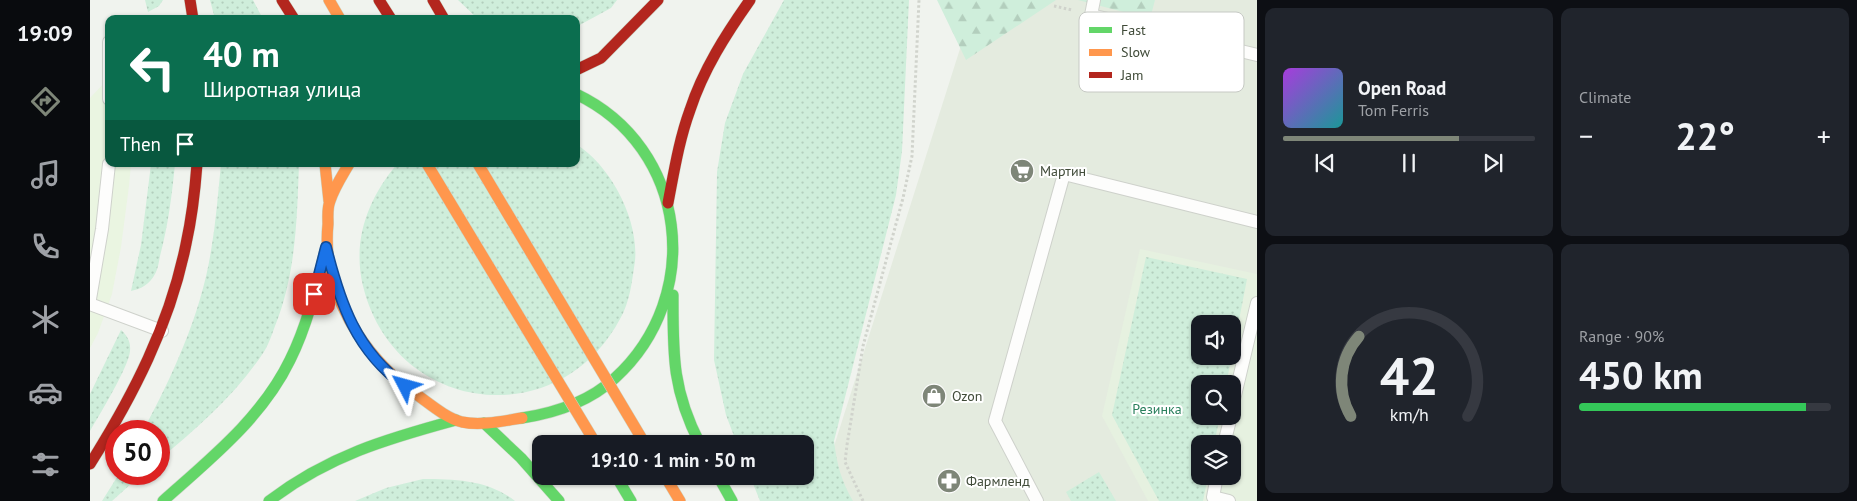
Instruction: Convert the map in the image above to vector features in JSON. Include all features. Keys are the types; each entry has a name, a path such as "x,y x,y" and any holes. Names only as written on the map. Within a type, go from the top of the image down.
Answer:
{"main road":[{"path":"190,0 192,15"},
{"path":"282,0 291,15"},
{"path":"329,0 338,15"},
{"path":"380,0 389,15"},
{"path":"433,0 442,15"},
{"path":"580,68 601,58 658,0"},
{"path":"668,203 681,140 694,97 713,55 750,0"},
{"path":"580,96 610,115 636,140 655,170 668,203 673,231 674,258 673,360 678,395 696,435"},
{"path":"90,464 110,435 137,385 162,331 184,255 191,217 196,167"},
{"path":"163,501 251,419 284,373 310,310 326,247 329,201 325,167"},
{"path":"329,201 348,167"},
{"path":"429,167 591,435"},
{"path":"480,167 640,435"},
{"path":"326,247 336,287 348,319 364,346 389,375 456,420"},
{"path":"269,501 296,480 328,461 394,436 456,420 484,423 523,418 556,411 587,397 615,378 638,353 656,324 668,292 674,258"},
{"path":"484,423 521,458 559,501"},
{"path":"621,485 631,501"},
{"path":"670,485 680,501"},
{"path":"723,485 732,501"}],"lane":[{"path":"1244,52 1257,55"},
{"path":"90,299 97,268 109,167"},
{"path":"1038,501 995,421 1064,174 1257,222"},
{"path":"1240,375 1257,303"},
{"path":"90,304 162,331"},
{"path":"1215,485 1213,497 1229,501"}],"path":[{"path":"864,501 845,462 863,346 903,198 912,156 919,0"}],"shaded area":[{"path":"983,0 1257,0 1257,501 835,501 823,481 971,14"},
{"path":"105,82 105,167 131,167 121,247 112,294 98,333 90,348 90,98"},
{"name":"Резинка","path":"1140,249 1257,274 1257,501 1148,501 1102,416"}],"green space":[{"path":"145,0 163,0 159,6 148,12"},
{"path":"210,0 253,0 261,15 214,15"},
{"path":"458,0 617,0 611,8 580,25 580,15 474,15"},
{"path":"784,0 909,0 902,151 896,195 834,441 840,472 853,501 760,501 754,485 814,485 814,435 734,435 726,415 714,360 717,172 725,123 743,74"},
{"path":"937,0 1056,0 966,60"},
{"path":"1078,0 1155,0 1152,12 1123,12"},
{"path":"580,147 601,166 611,180 620,195 632,229 635,245 633,276 626,306 620,319 592,356 558,381 520,393 480,394 442,383 408,361 380,329 363,286 360,269 361,236 371,206 395,167 580,167"},
{"path":"151,167 175,167 165,233 156,272 148,283 131,291 141,245"},
{"path":"221,167 299,167 291,266 282,306 265,350 230,395 170,451 170,420 149,420 175,366 193,321 206,275 213,240"},
{"name":"Резинка","path":"1146,257 1247,279 1240,315 1191,315 1191,365 1230,365 1228,375 1191,375 1191,425 1218,425 1216,435 1191,435 1191,485 1206,485 1203,501 1159,501 1112,415"},
{"path":"121,330 127,336 130,348 125,368 90,431 90,394"},
{"path":"1099,472 1116,501 1071,501 1066,492"},
{"path":"423,479 448,479 471,482 494,489 515,501 355,501 386,488"},
{"path":"112,485 130,485 112,501 102,501"}],"traffic: fast":[{"path":"522,418 572,405 595,393 615,378 644,344 663,306 672,266 671,225 661,186 642,149 614,118 580,97"},
{"path":"163,501 234,436 265,401 278,381 290,360 301,334 325,251"},
{"path":"673,295 673,336 676,371 684,406 696,435"},
{"path":"269,501 313,472 358,451 406,434 456,420"},
{"path":"484,423 521,458 559,501"},
{"path":"621,485 631,501"},
{"path":"723,485 732,501"}],"traffic: slow":[{"path":"329,0 338,15"},
{"path":"325,167 329,201"},
{"path":"347,167 329,204 328,249 331,274 339,297 363,342 397,379 432,406 450,417 462,422 477,423 492,423 522,418"},
{"path":"429,167 591,435"},
{"path":"480,167 640,435"},
{"path":"670,485 680,501"}],"traffic: jam":[{"path":"190,0 192,15"},
{"path":"282,0 291,15"},
{"path":"379,0 388,15"},
{"path":"433,0 442,15"},
{"path":"580,68 601,58 658,0"},
{"path":"668,203 680,144 695,95 716,53 750,0"},
{"path":"90,464 135,386 160,331 179,274 188,234 197,167"}],"place":[{"name":"Мартин","path":"1022,171"},
{"name":"Ozon","path":"934,396"},
{"name":"Фармленд","path":"949,481"}],"route":[{"path":"314,294 326,247 336,287 348,319 364,346 389,375 405,386"}]}
